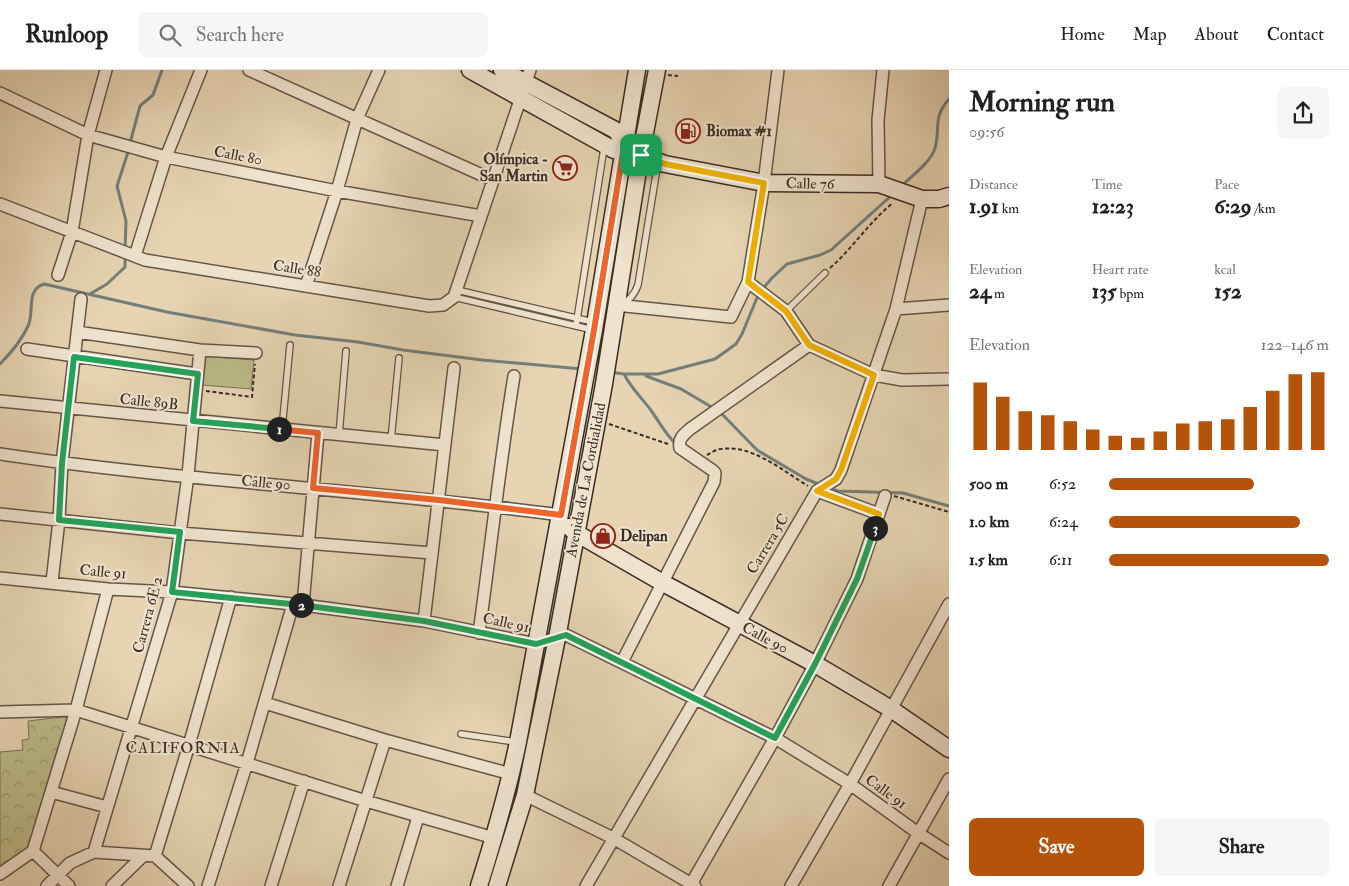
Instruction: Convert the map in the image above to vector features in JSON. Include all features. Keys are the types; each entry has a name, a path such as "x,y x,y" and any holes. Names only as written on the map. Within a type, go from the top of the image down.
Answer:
{"main road":[{"name":"Calle 76","path":"470,70 605,146 614,150 624,146"},
{"name":"Calle 76","path":"502,70 528,77 617,131 624,146 658,162 764,183 884,186 922,199 944,198"},
{"name":"Avenida de La Cordialidad","path":"479,886 512,774 562,512 638,70"},
{"name":"Avenida de La Cordialidad","path":"497,886 525,795 557,638 604,384 641,155 661,72"},
{"path":"598,121 621,112 633,98"},
{"path":"562,512 567,524 576,533"},
{"name":"Calle 90","path":"576,533 663,583 815,664 891,709 949,748"}],"street":[{"path":"58,275 72,232 88,135 106,70"},
{"path":"134,256 166,157 201,70"},
{"path":"249,70 493,180"},
{"path":"306,286 337,191 357,120 379,70"},
{"path":"616,305 731,317 748,282 764,183 778,70"},
{"path":"883,70 878,120 884,186"},
{"path":"455,293 528,77"},
{"name":"Calle 80","path":"0,93 88,135 166,157 337,191 481,216"},
{"name":"Carrera 5C","path":"586,886 817,491 836,479 846,459 896,309 922,199"},
{"name":"Calle 88","path":"0,204 145,260 429,306 443,305 455,293"},
{"path":"748,282 786,311 809,345 874,375 902,380 949,379"},
{"path":"52,582 59,520 62,463 81,299"},
{"path":"896,309 949,305"},
{"path":"76,332 200,350 256,353"},
{"path":"622,662 712,488 715,473 680,448 679,442 684,434 809,345"},
{"path":"28,349 198,374"},
{"name":"Carrera 6E 2","path":"94,852 172,592 188,475 200,350"},
{"path":"424,621 454,368"},
{"path":"479,633 502,447 514,376"},
{"name":"Calle 89B","path":"0,401 444,445"},
{"path":"208,886 264,703 298,604 309,542 318,433"},
{"name":"Calle 90","path":"0,454 62,463 562,512"},
{"path":"817,491 879,514"},
{"path":"525,795 613,838 692,885 815,664 857,579 885,496"},
{"path":"0,514 180,532 432,553"},
{"name":"Calle 91","path":"0,578 108,589 172,592 298,604 424,621 536,644 566,635 775,738 850,784 918,834 949,853"},
{"path":"0,874 33,850 76,710 108,589"},
{"path":"112,886 149,856 190,745 231,598"},
{"path":"791,886 850,784 949,604"},
{"path":"264,703 385,740 512,774"},
{"path":"0,712 76,710 418,817 494,838"},
{"path":"339,886 385,740"},
{"path":"889,886 949,779"},
{"path":"271,886 304,781"},
{"path":"51,792 107,807"},
{"path":"396,886 418,817"},
{"path":"33,850 69,886"},
{"path":"47,886 70,863 94,852 149,856 182,884"}],"lane":[{"path":"576,326 605,146"},
{"path":"616,305 626,302 636,292 658,162"},
{"path":"786,311 825,273"},
{"path":"455,293 577,319 595,326"},
{"path":"455,293 576,326 595,326"},
{"path":"282,430 290,345"},
{"path":"339,435 346,351"},
{"path":"391,440 398,358"},
{"path":"461,734 518,742"}],"path":[{"path":"661,72 678,76"},
{"path":"825,273 850,249 881,214 906,194"},
{"path":"196,390 252,397 256,353"},
{"path":"606,423 680,448"},
{"path":"698,460 718,449 744,450 817,491"},
{"path":"885,496 903,497 949,512"}],"green space":[{"path":"205,356 254,360 251,389 202,385"},
{"path":"71,716 29,849 0,868 0,752 23,750 22,740 29,739 28,721"}],"waterway":[{"path":"130,143 140,106 153,95 162,70"},
{"path":"901,186 921,168 933,153 937,140 940,112 949,99"},
{"path":"125,250 126,221 117,186 129,149"},
{"path":"610,372 658,374 715,359 736,344 759,293 787,264 831,250 893,194"},
{"path":"90,294 107,284 125,267 125,256"},
{"path":"0,364 16,346 28,326 32,296 34,291 44,284 167,312 295,335 482,360 582,369"},
{"path":"624,374 665,432 676,444"},
{"path":"646,376 681,389 715,409"},
{"path":"720,412 757,450 806,479 821,485"},
{"path":"829,488 838,491 903,493 949,506"}],"place":[{"name":"Biomax #1","path":"688,131"},
{"name":"Olímpica - San Martin","path":"565,168"},
{"name":"Delipan","path":"603,536"}],"district":[{"name":"CALIFORNIA","path":"183,748"}],"route":[{"path":"624,146 641,155 665,164 764,183 748,282 786,311 809,345 874,375 841,470 836,479 817,491 879,514 857,579 815,664 775,738 566,635 536,644 424,621 293,604 172,592 180,532 59,520 62,463 74,357 198,374 193,421 318,433 313,488 496,506 561,515 624,146"}]}
